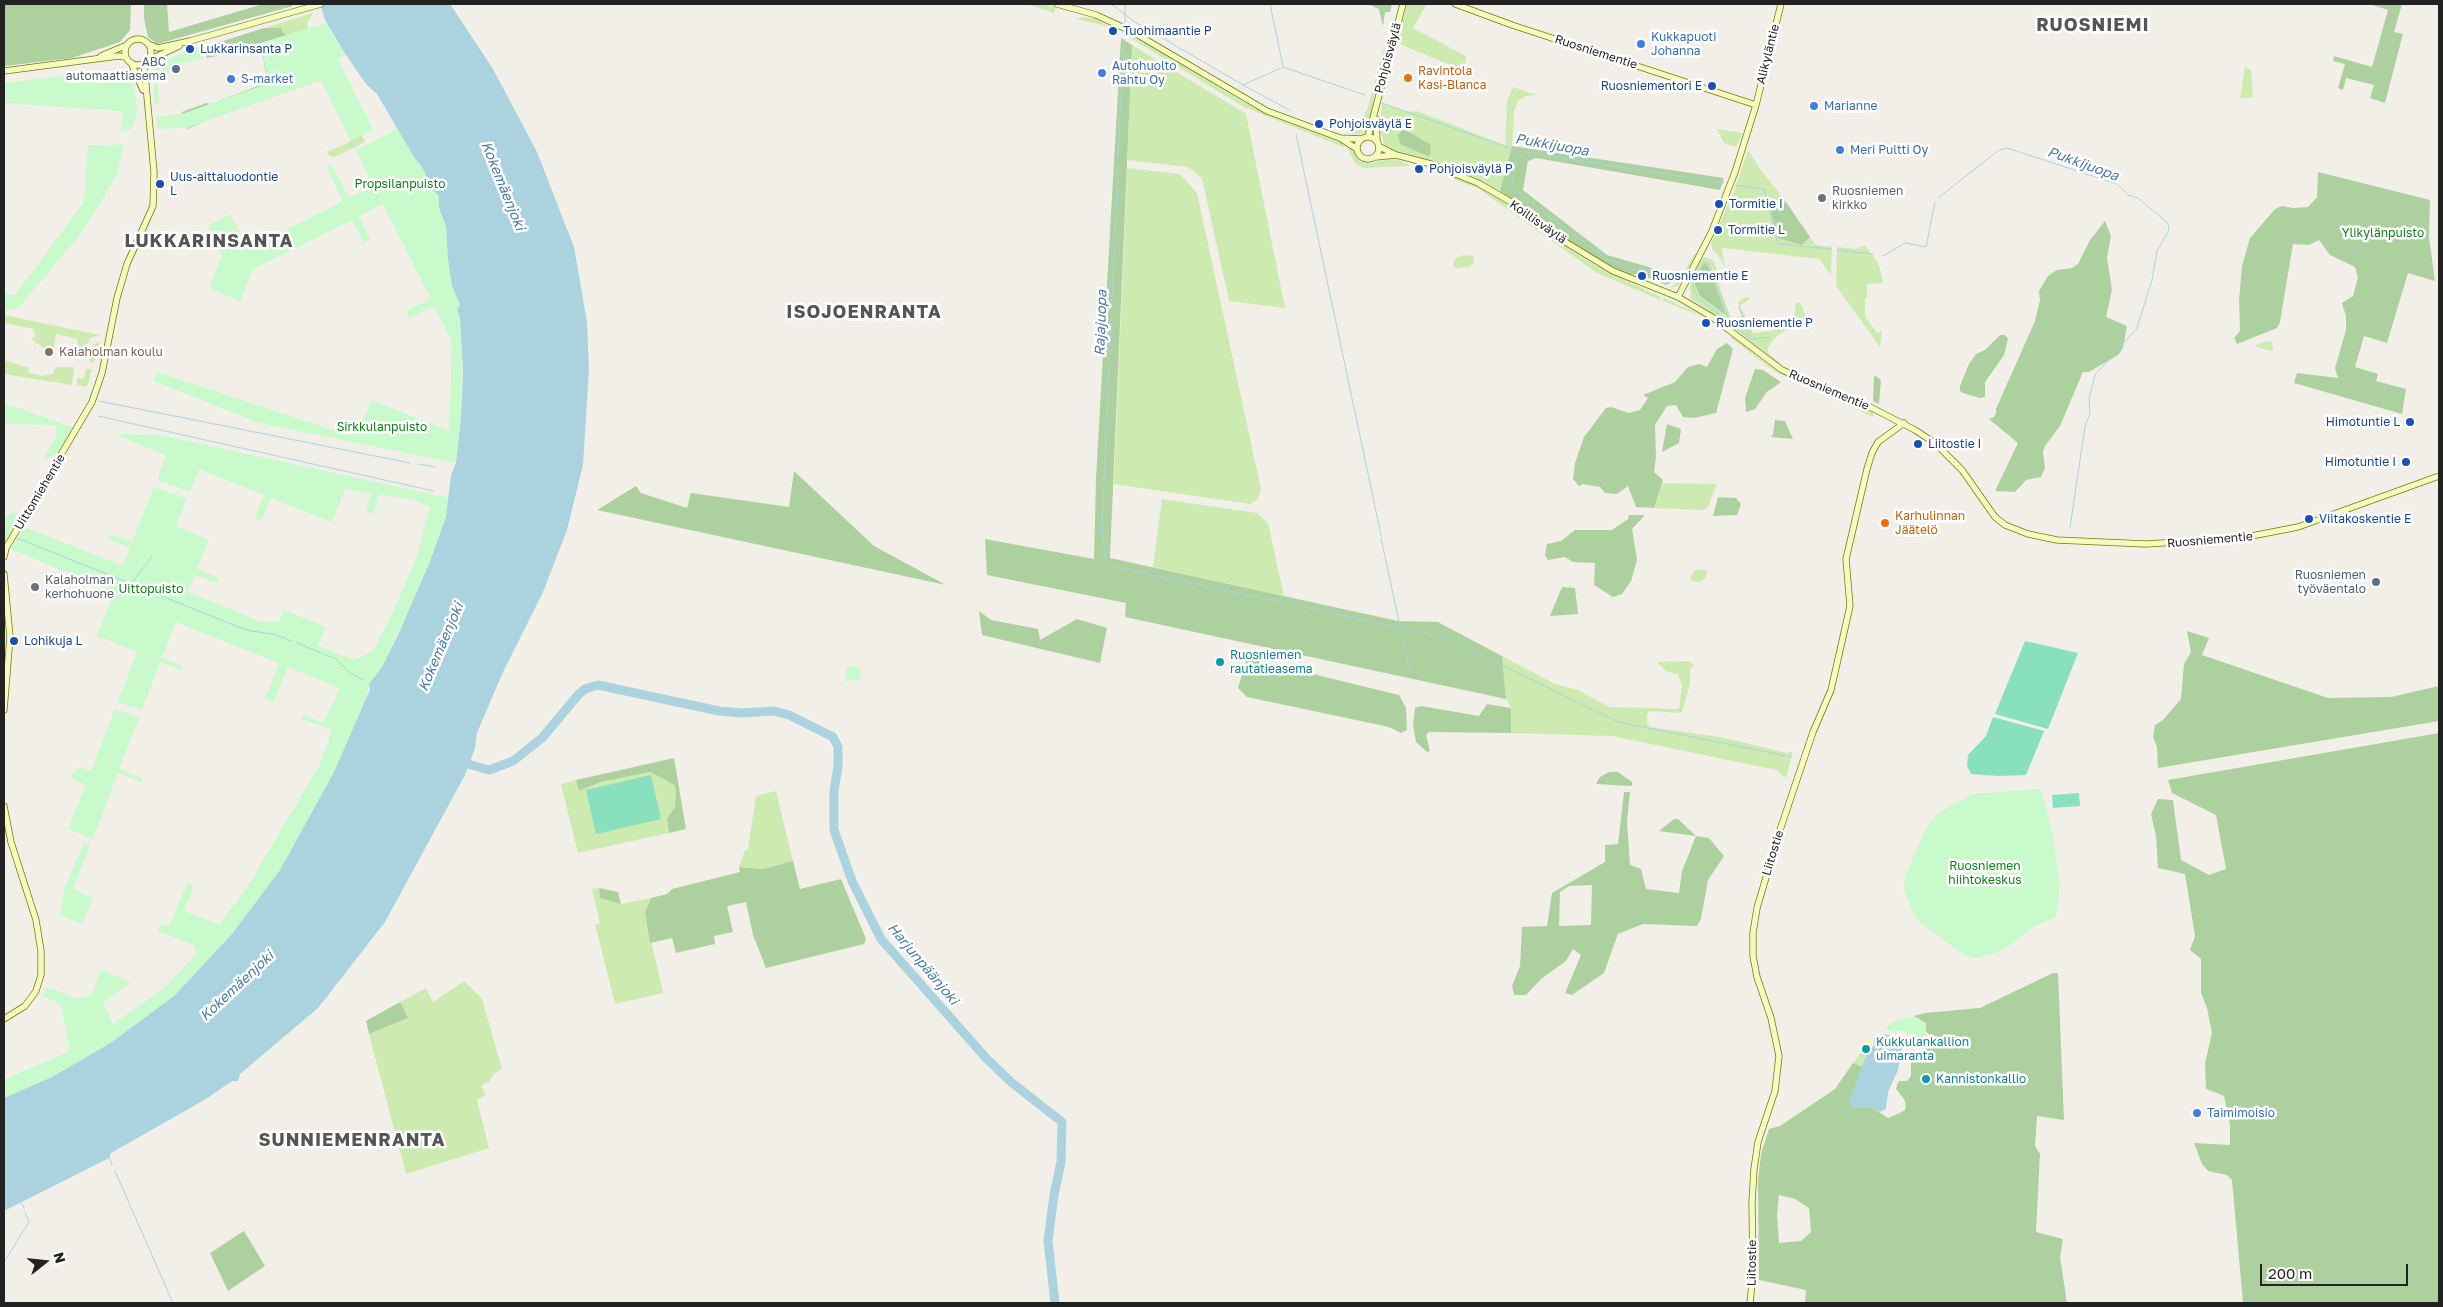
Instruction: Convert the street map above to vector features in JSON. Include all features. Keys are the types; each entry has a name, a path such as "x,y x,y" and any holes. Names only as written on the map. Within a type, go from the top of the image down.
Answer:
{"street":[{"path":"92,59 138,39 158,48 190,41 320,4"},
{"path":"1057,4 1096,15 1133,32 1267,111 1340,138 1357,149"},
{"name":"Pohjoisväylä","path":"1365,138 1376,112 1403,4"},
{"name":"Ruosniementie","path":"1455,4 1512,25 1756,105"},
{"name":"Alikyläntie","path":"1756,105 1780,4"},
{"path":"132,65 147,62 190,41"},
{"path":"147,104 147,62 151,52 148,44"},
{"path":"125,57 127,45"},
{"path":"4,71 92,59 125,57 138,74 147,104"},
{"name":"Uittomiehentie","path":"4,557 11,540 78,429 92,402 102,372 117,298 127,264 153,206 154,172 147,104"},
{"path":"1678,297 1712,231 1726,198 1756,105"},
{"name":"Pohjoisväylä","path":"1376,112 1377,141"},
{"path":"1340,138 1365,138 1377,141 1380,147 1376,157 1363,159 1358,155 1357,149 1365,138"},
{"name":"Koillisväylä","path":"1380,147 1396,156"},
{"name":"Koillisväylä","path":"1376,157 1396,156 1431,164 1478,183 1511,202 1552,234 1613,271 1678,297"},
{"name":"Ruosniementie","path":"1678,297 1712,317 1782,370 1904,423 1935,443 1962,470 1987,507 2005,525 2028,534 2057,540 2181,544 2278,532 2339,513 2439,476"},
{"name":"Liitostie","path":"1750,1303 1753,1273 1752,1203 1754,1169 1758,1142 1776,1091 1779,1056 1771,1018 1757,977 1753,956 1753,933 1757,908 1780,830 1813,732 1831,690 1850,606 1846,559 1867,469 1878,442 1904,423"},
{"path":"4,574 10,637 4,710"},
{"path":"4,806 11,842 36,920 41,951 41,975 36,991 25,1006 4,1019"}],"green space":[{"path":"4,4 131,4 130,30 120,42 72,58 4,66"},
{"path":"144,4 167,4 169,32 263,4 290,4 293,6 157,44 148,37 144,19"},
{"path":"1026,4 1042,4 1056,7 1054,13"},
{"path":"1368,4 1392,4 1390,12 1385,12 1383,26 1379,9"},
{"path":"1407,4 1427,4 1413,28 1466,56 1465,68 1468,70 1467,72 1402,45 1398,41"},
{"path":"2369,4 2402,4 2394,32 2403,34 2385,103 2370,98 2374,85 2346,78 2343,90 2338,88 2345,64 2333,61 2334,56 2372,67 2388,10"},
{"path":"313,13 307,23 309,33 365,142 334,157 329,156 327,151 351,141 321,80 211,119 275,91 281,33 279,28 264,28"},
{"path":"1083,17 1096,19 1108,26 1076,19"},
{"path":"327,23 346,55 338,59 373,129 351,141 321,80 187,128 158,129 156,117 182,114 269,83 260,43"},
{"path":"264,28 279,28 285,33 275,91 187,129 181,120 182,112 206,103 211,104 268,82 260,43 245,46 246,50 207,58 204,47"},
{"path":"1119,31 1149,44 1241,101 1272,117 1346,144 1343,147 1244,107"},
{"path":"1121,38 1132,45 1110,558 1398,621 1438,622 1502,656 1506,699 1125,617 1126,603 987,575 985,539 1094,559 1096,478"},
{"path":"1132,45 1246,114 1285,308 1229,301 1202,178 1188,167 1127,160"},
{"path":"199,47 204,58 181,64 157,81 160,104 155,104 153,70 171,58"},
{"path":"1384,47 1386,52 1374,96 1371,125 1365,133 1352,135 1369,104"},
{"path":"2245,67 2251,70 2253,96 2250,98 2240,98"},
{"path":"113,70 132,79 138,112 131,129 121,132 123,111 4,103 4,83"},
{"path":"1513,87 1536,95 1526,96 1518,101 1514,111 1512,146 1500,191 1460,170 1391,150 1384,144 1380,129 1382,103 1409,112 1417,111 1505,145 1507,101"},
{"name":"Propsilanpuisto","path":"398,129 422,167 433,190 439,196 439,209 446,226 452,286 460,304 457,310 460,317 462,351 461,417 456,463 259,423 154,381 157,372 351,436 358,419 363,420 371,400 449,431 452,341 434,306 409,318 406,311 431,299 383,204 359,216 370,239 364,243 352,220 253,269 240,301 212,289 210,284 222,256 209,229 211,224 230,214 248,249 343,201 326,166 331,163 349,198 373,186 356,150"},
{"path":"1403,129 1430,144 1431,154 1428,156 1400,144 1398,135"},
{"path":"1717,129 1743,133 1736,147 1724,143"},
{"path":"124,143 117,175 80,235 18,308 4,311 4,294 15,295 84,202 88,145 111,146"},
{"path":"1349,145 1361,162 1372,163 1389,159 1399,160 1411,166 1363,168 1355,163 1348,150"},
{"path":"1512,146 1724,178 1720,190 1536,158 1528,161 1523,190 1607,255 1673,274 1680,270 1676,280 1666,285 1639,274 1629,275 1599,260 1558,234 1500,191"},
{"path":"1748,150 1760,169 1786,202 1770,205 1802,245 1810,237 1816,245 1832,247 1831,275 1819,259 1722,248 1725,268 1718,255 1713,251 1711,243 1734,191"},
{"path":"1424,167 1434,168 1478,186 1513,207 1564,246 1598,267 1661,297 1660,300 1597,273 1479,189"},
{"path":"1127,168 1180,174 1197,193 1261,489 1258,499 1250,504 1114,484"},
{"name":"Ylikylänpuisto","path":"2318,172 2430,200 2429,237 2435,281 2408,273 2387,343 2364,336 2355,367 2378,374 2376,381 2406,389 2402,414 2294,383 2297,373 2338,378 2335,368 2346,330 2346,316 2342,303 2353,296 2358,277 2355,267 2330,255 2319,240 2309,245 2293,244 2280,322 2277,328 2237,344 2234,338 2240,331 2239,300 2242,266 2250,238 2275,209 2282,206 2293,208 2308,207 2317,197"},
{"path":"1786,202 1810,237 1802,245 1778,238 1769,205"},
{"path":"2105,221 2111,236 2107,258 2112,290 2106,317 2127,326 2123,348 2118,355 2089,372 2083,372 2060,426 2045,446 2043,452 2045,468 2041,477 2026,480 2015,492 1995,491 2018,443 1989,419 1994,417 1996,413 1996,409 2035,321 2040,300 2039,291 2048,276 2057,270 2072,268 2078,264 2090,240"},
{"path":"1865,245 1878,263 1882,276 1883,283 1867,284 1867,298 1865,298 1865,316 1877,333 1882,331 1880,347 1836,286 1837,247 1856,249"},
{"path":"1695,253 1697,254 1683,280 1678,286 1669,288 1680,280"},
{"path":"1463,255 1473,256 1474,262 1470,267 1455,268 1453,264 1455,259"},
{"path":"1705,257 1713,260 1715,264 1723,291 1710,261 1731,318 1744,327 1738,302 1746,297 1751,298 1740,306 1753,333 1771,331 1794,316 1796,303 1800,303 1806,316 1776,337 1768,347 1768,353 1783,366 1855,395 1778,364 1734,328 1691,299 1690,285 1701,259"},
{"path":"1704,263 1708,265 1726,315 1700,296 1695,284"},
{"path":"1664,298 1692,311 1701,316 1663,301"},
{"path":"4,315 100,335 90,338 85,349 76,348 78,339 56,334 54,348 43,348 31,339 35,337 34,329 4,323"},
{"path":"2000,335 2005,335 2008,338 2004,355 1985,382 1985,397 1980,398 1960,391 1960,386 1969,364 1976,354 1985,350"},
{"path":"1730,337 1734,337 1772,368 1799,382 1854,403 1874,413 1873,417 1774,371"},
{"path":"2266,341 2272,342 2273,349 2271,351 2254,346"},
{"path":"100,342 94,363 92,363 89,360 93,345"},
{"path":"1727,343 1733,349 1716,413 1694,418 1683,417 1676,405 1667,406 1655,425 1656,457 1654,472 1663,480 1654,508 1636,507 1628,486 1617,494 1605,493 1600,487 1583,484 1579,486 1573,479 1575,463 1584,437 1606,408 1611,407 1629,413 1640,410 1648,398 1643,395 1675,382 1688,367 1699,364 1707,367 1717,349"},
{"path":"4,360 29,368 28,372 41,376 53,374 56,367 74,367 72,385 4,374"},
{"path":"86,369 92,369 88,384 85,387 77,385 77,378 83,379"},
{"path":"1755,369 1763,370 1781,382 1767,392 1755,409 1746,412 1745,398"},
{"path":"1874,375 1881,380 1879,404 1873,401"},
{"path":"4,405 16,407 74,428 60,452 44,458 56,436 56,425 4,424"},
{"path":"1775,420 1785,421 1793,439 1771,437"},
{"path":"1667,424 1681,429 1679,443 1662,452"},
{"name":"Uittopuisto","path":"114,434 160,435 449,498 446,517 424,578 382,667 375,679 370,682 365,701 334,772 280,870 232,934 174,996 112,1042 52,1077 4,1098 4,1080 70,1051 61,1004 42,996 46,987 79,999 91,995 101,970 131,982 103,1002 113,1024 162,990 197,954 194,945 158,931 160,924 169,927 187,883 194,885 184,911 220,925 252,879 319,766 332,730 301,719 303,715 323,723 340,688 288,667 273,703 265,699 279,663 176,622 162,658 183,666 182,670 160,662 142,710 118,702 137,652 97,636 114,592 11,549 24,527 123,566 130,548 107,539 110,534 132,542 154,487 187,499 176,526 209,540 197,569 220,578 217,583 195,575 188,592 259,621 279,622 284,610 326,627 318,646 355,660 373,651 394,610 417,556 430,507 414,500 380,494 373,514 365,511 371,494 345,489 332,522 271,498 261,521 255,518 264,495 199,469 190,492 157,480 166,455"},
{"path":"794,471 874,546 946,585 597,510 636,486 641,493 687,508 691,493 789,507"},
{"path":"1662,483 1717,484 1708,507 1703,510 1654,508"},
{"path":"1718,497 1736,498 1741,504 1737,515 1713,516"},
{"path":"1162,499 1257,513 1268,523 1284,596 1153,567"},
{"path":"12,512 20,518 4,549 4,520"},
{"path":"1629,515 1645,515 1632,529 1637,560 1631,581 1622,594 1613,597 1594,585 1595,563 1573,562 1565,557 1548,560 1545,555 1547,544 1561,541 1575,530 1612,530 1628,519"},
{"path":"1703,569 1707,571 1706,578 1699,582 1691,581 1691,576 1695,570"},
{"path":"1562,587 1575,588 1578,614 1550,616"},
{"path":"979,611 991,620 1038,629 1040,640 1077,619 1107,628 1100,663 982,635"},
{"path":"2187,631 2209,638 2202,655 2328,698 2391,697 2439,686 2439,721 2158,768 2157,747 2153,737 2155,725 2163,720 2181,699 2184,664 2191,652"},
{"path":"2025,641 2078,653 2048,729 1995,714"},
{"path":"1502,656 1555,684 1578,690 1609,707 1679,709 1682,685 1678,675 1666,671 1657,662 1689,661 1694,665 1690,669 1690,684 1682,712 1651,711 1647,714 1647,723 1651,727 1720,737 1787,753 1793,751 1786,778 1776,770 1612,736 1511,733 1511,708 1506,699"},
{"path":"1251,659 1399,695 1406,708 1407,730 1401,733 1389,727 1247,697 1238,688 1246,661"},
{"path":"855,665 861,670 860,680 845,681 847,668"},
{"path":"1487,704 1511,708 1511,733 1429,732 1426,735 1430,751 1427,752 1416,742 1413,725 1415,708 1421,706 1479,716"},
{"path":"115,709 139,718 119,769 140,777 144,783 118,773 93,839 68,829 86,785 70,778 78,767 91,771"},
{"path":"1993,717 2044,731 2026,775 1971,774 1967,766 1968,755 1986,736"},
{"path":"2439,733 2439,1303 2243,1303 2232,1180 2227,1175 2208,1171 2202,1164 2194,1143 2230,1145 2230,1124 2224,1096 2206,1089 2205,1063 2212,1033 2207,1008 2201,993 2201,959 2190,950 2195,936 2185,874 2158,868 2156,836 2151,814 2158,799 2173,800 2181,860 2209,875 2226,869 2216,815 2172,793 2168,780"},
{"path":"674,758 686,829 669,833 667,819 675,807 676,791 674,785 650,772 601,782 579,791 576,780"},
{"path":"650,772 674,785 676,791 675,807 667,819 669,833 578,853 561,784 576,780 579,791 601,782"},
{"path":"1609,772 1618,772 1632,782 1632,786 1596,784 1600,777"},
{"path":"651,775 661,819 596,834 586,790"},
{"name":"Ruosniemen hiihtokeskus","path":"2041,789 2053,836 2060,885 2056,917 2033,927 2009,946 1995,953 1976,958 1964,955 1917,920 1903,889 1906,875 1919,843 1930,822 1940,812 1972,794"},
{"path":"776,791 793,861 763,869 739,867 745,850 748,849 756,796"},
{"path":"1624,792 1630,792 1627,821 1630,865 1641,869 1646,889 1679,893 1682,871 1696,836 1709,838 1724,856 1708,880 1701,919 1697,926 1643,924 1618,934 1604,973 1572,995 1565,993 1581,955 1573,949 1566,961 1541,979 1526,995 1514,995 1512,986 1520,966 1522,927 1547,926 1552,893 1605,862 1605,845 1618,844","holes":["1592,885 1591,925 1559,926 1560,892 1569,886"]},
{"path":"2079,793 2080,806 2053,808 2052,795"},
{"path":"1674,819 1678,819 1696,836 1659,831"},
{"path":"84,843 90,845 73,889 93,898 82,924 60,915 64,889"},
{"path":"793,861 800,889 841,879 866,939 864,944 766,968 753,935 746,902 727,906 733,932 714,936 715,944 676,953 672,938 650,943 645,912 651,898 667,894 672,889 740,872 739,867 763,869"},
{"path":"599,888 601,898 621,904 651,898 645,912 663,993 615,1004 595,924 600,923 592,889"},
{"path":"599,888 618,892 621,904 600,898"},
{"path":"2053,973 2058,973 2064,1120 2037,1116 2035,1146 2040,1154 2036,1232 2063,1239 2060,1257 2067,1303 1805,1303 1806,1290 1759,1280 1758,1180 1761,1154 1769,1129 1780,1126 1835,1089 1853,1063 1863,1067 1850,1100 1852,1106 1873,1108 1888,1118 1900,1113 1905,1110 1906,1105 1896,1089 1897,1085 1899,1081 1907,1081 1911,1076 1911,1058 1914,1051 1926,1051 1930,1036 1914,1016 1925,1013 1980,1008","holes":["1779,1195 1795,1199 1809,1208 1811,1232 1801,1241 1779,1243 1777,1215"]},
{"path":"464,981 482,999 502,1069 493,1074 490,1081 481,1086 486,1095 477,1100 489,1148 406,1174 369,1034 408,1018 400,1002 426,988 433,1002"},
{"path":"400,1002 408,1018 369,1034 366,1021"},
{"path":"1914,1016 1926,1023 1926,1035 1920,1043 1906,1031 1888,1031 1887,1028 1892,1022"},
{"path":"1861,1052 1865,1054 1866,1060 1863,1067 1853,1063"},
{"path":"244,1231 265,1266 228,1291 210,1253"}],"sand":[{"name":"Kukkulankallion uimaranta","path":"1871,1038 1873,1047 1867,1057 1861,1052 1864,1043"}],"water":[{"name":"Kokemäenjoki","path":"320,4 450,4 493,69 537,152 574,247 587,322 589,369 583,465 567,530 543,592 502,674 477,733 475,748 465,775 385,922 318,1008 240,1074 238,1081 232,1081 206,1099 111,1153 109,1158 4,1211 4,1098 52,1077 112,1042 174,996 232,934 280,870 334,772 370,690 369,684 382,667 398,635 429,564 446,517 451,475 456,463 461,417 463,370 460,317 457,310 460,304 452,286 446,226 439,208 439,196 433,190 422,167 414,157 377,94 366,84 346,55 325,20"},
{"path":"1882,1034 1902,1037 1904,1040 1898,1070 1888,1092 1886,1109 1880,1112 1873,1108 1854,1108 1851,1106 1850,1100 1854,1088 1867,1054 1874,1045 1874,1038"}],"waterway":[{"name":"Pukkijuopa","path":"1111,4 1135,22 1243,85 1283,67 1365,95"},
{"name":"Pukkijuopa","path":"1125,4 1125,23"},
{"path":"1270,4 1283,66"},
{"name":"Rajajuopa","path":"1118,158 1124,39"},
{"path":"1243,85 1291,111"},
{"name":"Pukkijuopa","path":"1382,103 1518,151 1724,183"},
{"path":"1296,134 1381,535"},
{"name":"Pukkijuopa","path":"1938,198 1999,150 2007,148 2117,184 2128,195 2138,198 2168,223 2169,230 2157,251 2152,280 2137,328 2095,375 2089,399 2090,414 2085,426 2070,528"},
{"path":"1518,152 1511,187 1605,258 1632,269 1644,270 1667,279 1678,274"},
{"name":"Rajajuopa","path":"1104,481 1118,166"},
{"name":"Pukkijuopa","path":"1735,185 1764,189 1778,244 1831,249"},
{"name":"Pukkijuopa","path":"1883,256 1905,243 1926,247 1935,202"},
{"name":"Pukkijuopa","path":"1837,250 1873,254"},
{"path":"1730,322 1709,264 1704,261 1697,273 1693,287 1698,298 1751,339 1770,337"},
{"path":"1739,307 1750,336"},
{"path":"99,401 410,463"},
{"path":"98,416 434,491"},
{"path":"418,464 435,467"},
{"path":"1104,488 1102,525 1106,565 1445,637 1618,722 1792,757"},
{"path":"17,538 236,626 251,631 273,634 291,641"},
{"path":"1381,538 1410,672"},
{"path":"132,583 152,556"},
{"path":"297,643 336,659 350,673 363,680"},
{"name":"Harjunpäänjoki","path":"460,756 468,764 489,770 513,761 542,738 578,695 585,689 598,685 719,711 742,713 774,711 789,715 833,737 838,747 838,766 834,791 834,830 852,881 881,939 986,1058 1011,1082 1062,1122 1061,1162 1054,1195 1048,1241 1055,1303"},
{"path":"109,1156 112,1165"},
{"path":"115,1171 173,1303"},
{"path":"21,1202 24,1208"},
{"path":"4,1262 29,1222 25,1212"}],"place":[{"name":"Tuohimaantie P","path":"1113,31"},
{"name":"Kukkapuoti Johanna","path":"1641,44"},
{"name":"Lukkarinsanta P","path":"190,49"},
{"name":"ABC automaattiasema","path":"176,69"},
{"name":"Autohuolto Rahtu Oy","path":"1102,73"},
{"name":"Ravintola Kasi-Blanca","path":"1408,78"},
{"name":"S-market","path":"231,79"},
{"name":"Ruosniementori E","path":"1712,86"},
{"name":"Marianne","path":"1814,106"},
{"name":"Pohjoisväylä E","path":"1319,124"},
{"name":"Meri Pultti Oy","path":"1840,150"},
{"name":"Pohjoisväylä P","path":"1419,169"},
{"name":"Uus-aittaluodontie L","path":"160,184"},
{"name":"Ruosniemen kirkko","path":"1822,198"},
{"name":"Tormitie I","path":"1719,204"},
{"name":"Tormitie L","path":"1718,230"},
{"name":"Ruosniementie E","path":"1642,276"},
{"name":"Ruosniementie P","path":"1706,323"},
{"name":"Kalaholman koulu","path":"49,352"},
{"name":"Himotuntie L","path":"2410,422"},
{"name":"Liitostie I","path":"1918,444"},
{"name":"Himotuntie I","path":"2406,462"},
{"name":"Viitakoskentie E","path":"2309,519"},
{"name":"Karhulinnan Jäätelö","path":"1885,523"},
{"name":"Ruosniemen työväentalo","path":"2376,582"},
{"name":"Kalaholman kerhohuone","path":"35,587"},
{"name":"Lohikuja L","path":"14,641"},
{"name":"Ruosniemen rautatieasema","path":"1220,662"},
{"name":"Kukkulankallion uimaranta","path":"1866,1049"},
{"name":"Kannistonkallio","path":"1926,1079"},
{"name":"Taimimoisio","path":"2197,1113"}],"district":[{"name":"RUOSNIEMI","path":"2093,25"},
{"name":"LUKKARINSANTA","path":"209,241"},
{"name":"ISOJOENRANTA","path":"864,312"},
{"name":"SUNNIEMENRANTA","path":"352,1140"}],"park label":[{"name":"Sirkkulanpuisto","path":"382,427"}]}
